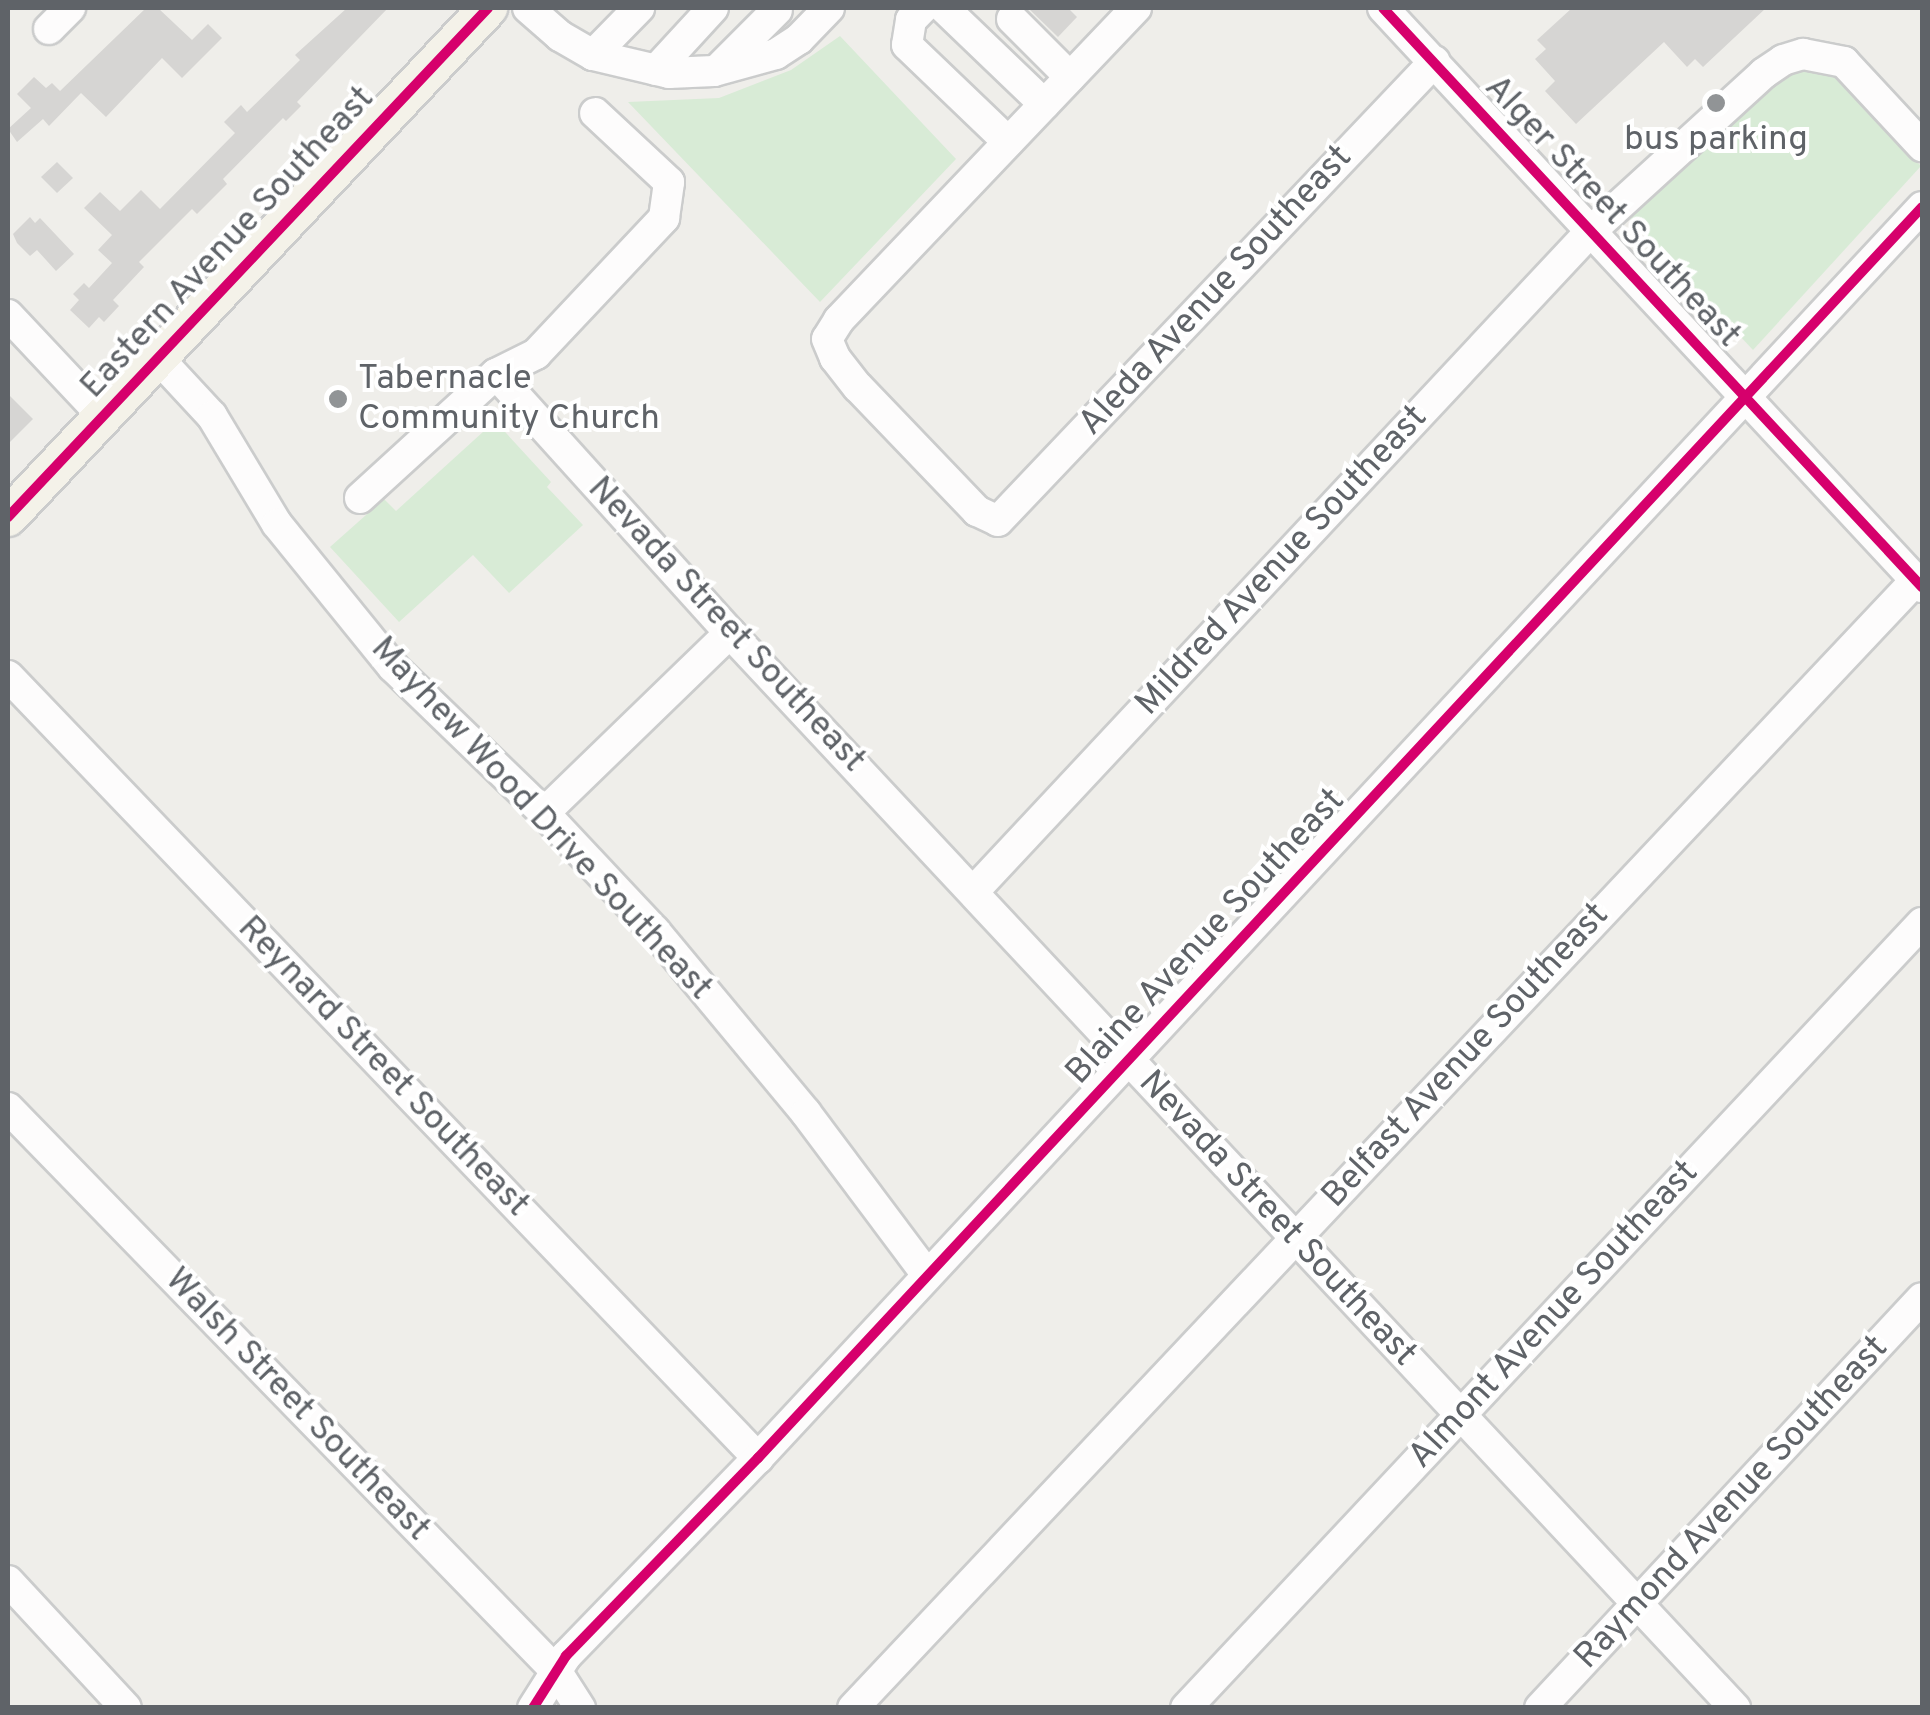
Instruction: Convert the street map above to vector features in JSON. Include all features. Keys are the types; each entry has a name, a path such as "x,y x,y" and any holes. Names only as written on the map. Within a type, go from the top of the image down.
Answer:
{"main road":[{"name":"Eastern Avenue Southeast","path":"8,517 488,8"}],"street":[{"path":"528,8 560,36 593,55 656,70 714,71 777,10"},
{"path":"593,55 638,8"},
{"path":"721,66 776,54 799,40 829,8"},
{"path":"923,8 911,20 905,35 907,45 1008,142 1136,8"},
{"path":"944,8 1044,104"},
{"name":"Alger Street Southeast","path":"1383,8 1919,584"},
{"path":"656,70 695,14"},
{"path":"1012,20 1070,76"},
{"name":"Mildred Avenue Southeast","path":"973,892 1591,231 1741,92 1784,60 1803,54 1844,62 1922,146"},
{"name":"Aleda Avenue Southeast","path":"1008,142 838,320 827,339 835,358 858,387 977,511 998,521 1434,61"},
{"path":"360,498 496,374 536,354 664,218 669,182 595,112"},
{"name":"Blaine Avenue Southeast","path":"533,1708 566,1656 758,1458 1922,207"},
{"path":"8,315 103,416"},
{"name":"Mayhew Wood Drive Southeast","path":"160,360 212,416 277,524 393,667 544,812 710,995 806,1112 927,1275"},
{"name":"Nevada Street Southeast","path":"496,374 730,633 1736,1708"},
{"name":"Belfast Avenue Southeast","path":"853,1708 1294,1238 1919,584"},
{"path":"544,812 730,633"},
{"name":"Reynard Street Southeast","path":"8,676 758,1458"},
{"name":"Almont Avenue Southeast","path":"1186,1708 1922,923"},
{"name":"Walsh Street Southeast","path":"8,1108 557,1672 580,1708"},
{"name":"Raymond Avenue Southeast","path":"1540,1708 1922,1298"},
{"path":"8,1581 126,1708"}],"green space":[{"path":"840,36 956,159 820,302 628,102 719,98 791,70"},
{"path":"1813,68 1831,73 1921,166 1753,350 1630,219 1771,86 1791,74"},
{"path":"495,421 551,482 547,487 583,525 509,593 473,555 399,622 330,547 384,499 396,511"}],"building":[{"path":"146,8 158,8 192,40 208,24 222,38 182,78 162,58 106,117 81,93 49,126 43,119 17,142 8,129 31,108 17,94 34,77 46,88 52,83 60,91"},
{"path":"347,8 388,8 297,102 301,106 286,121 283,118 223,179 227,184 197,214 192,209 139,262 144,267 113,300 119,306 104,322 99,317 89,328 70,310 79,300 73,294 84,283 89,288 112,263 98,250 112,235 84,208 100,192 120,211 141,190 160,209 235,133 224,122 241,105 247,112 300,60 295,55"},
{"path":"1028,8 1068,8 1077,17 1058,37"},
{"path":"1572,8 1766,8 1703,67 1695,59 1687,67 1664,42 1576,124 1545,91 1555,81 1535,59 1546,49 1537,40"},
{"path":"57,162 73,178 57,193 41,177"},
{"path":"30,217 35,223 40,218 74,254 56,271 37,250 30,256 17,243 13,234"},
{"path":"8,394 33,419 8,444"}],"cycle path":[{"path":"8,517 488,8"},
{"path":"1383,8 1922,587"},
{"path":"533,1708 566,1656 758,1458 1922,207"}],"place":[{"name":"bus parking","path":"1716,103"},
{"name":"Tabernacle Community Church","path":"338,399"}]}
